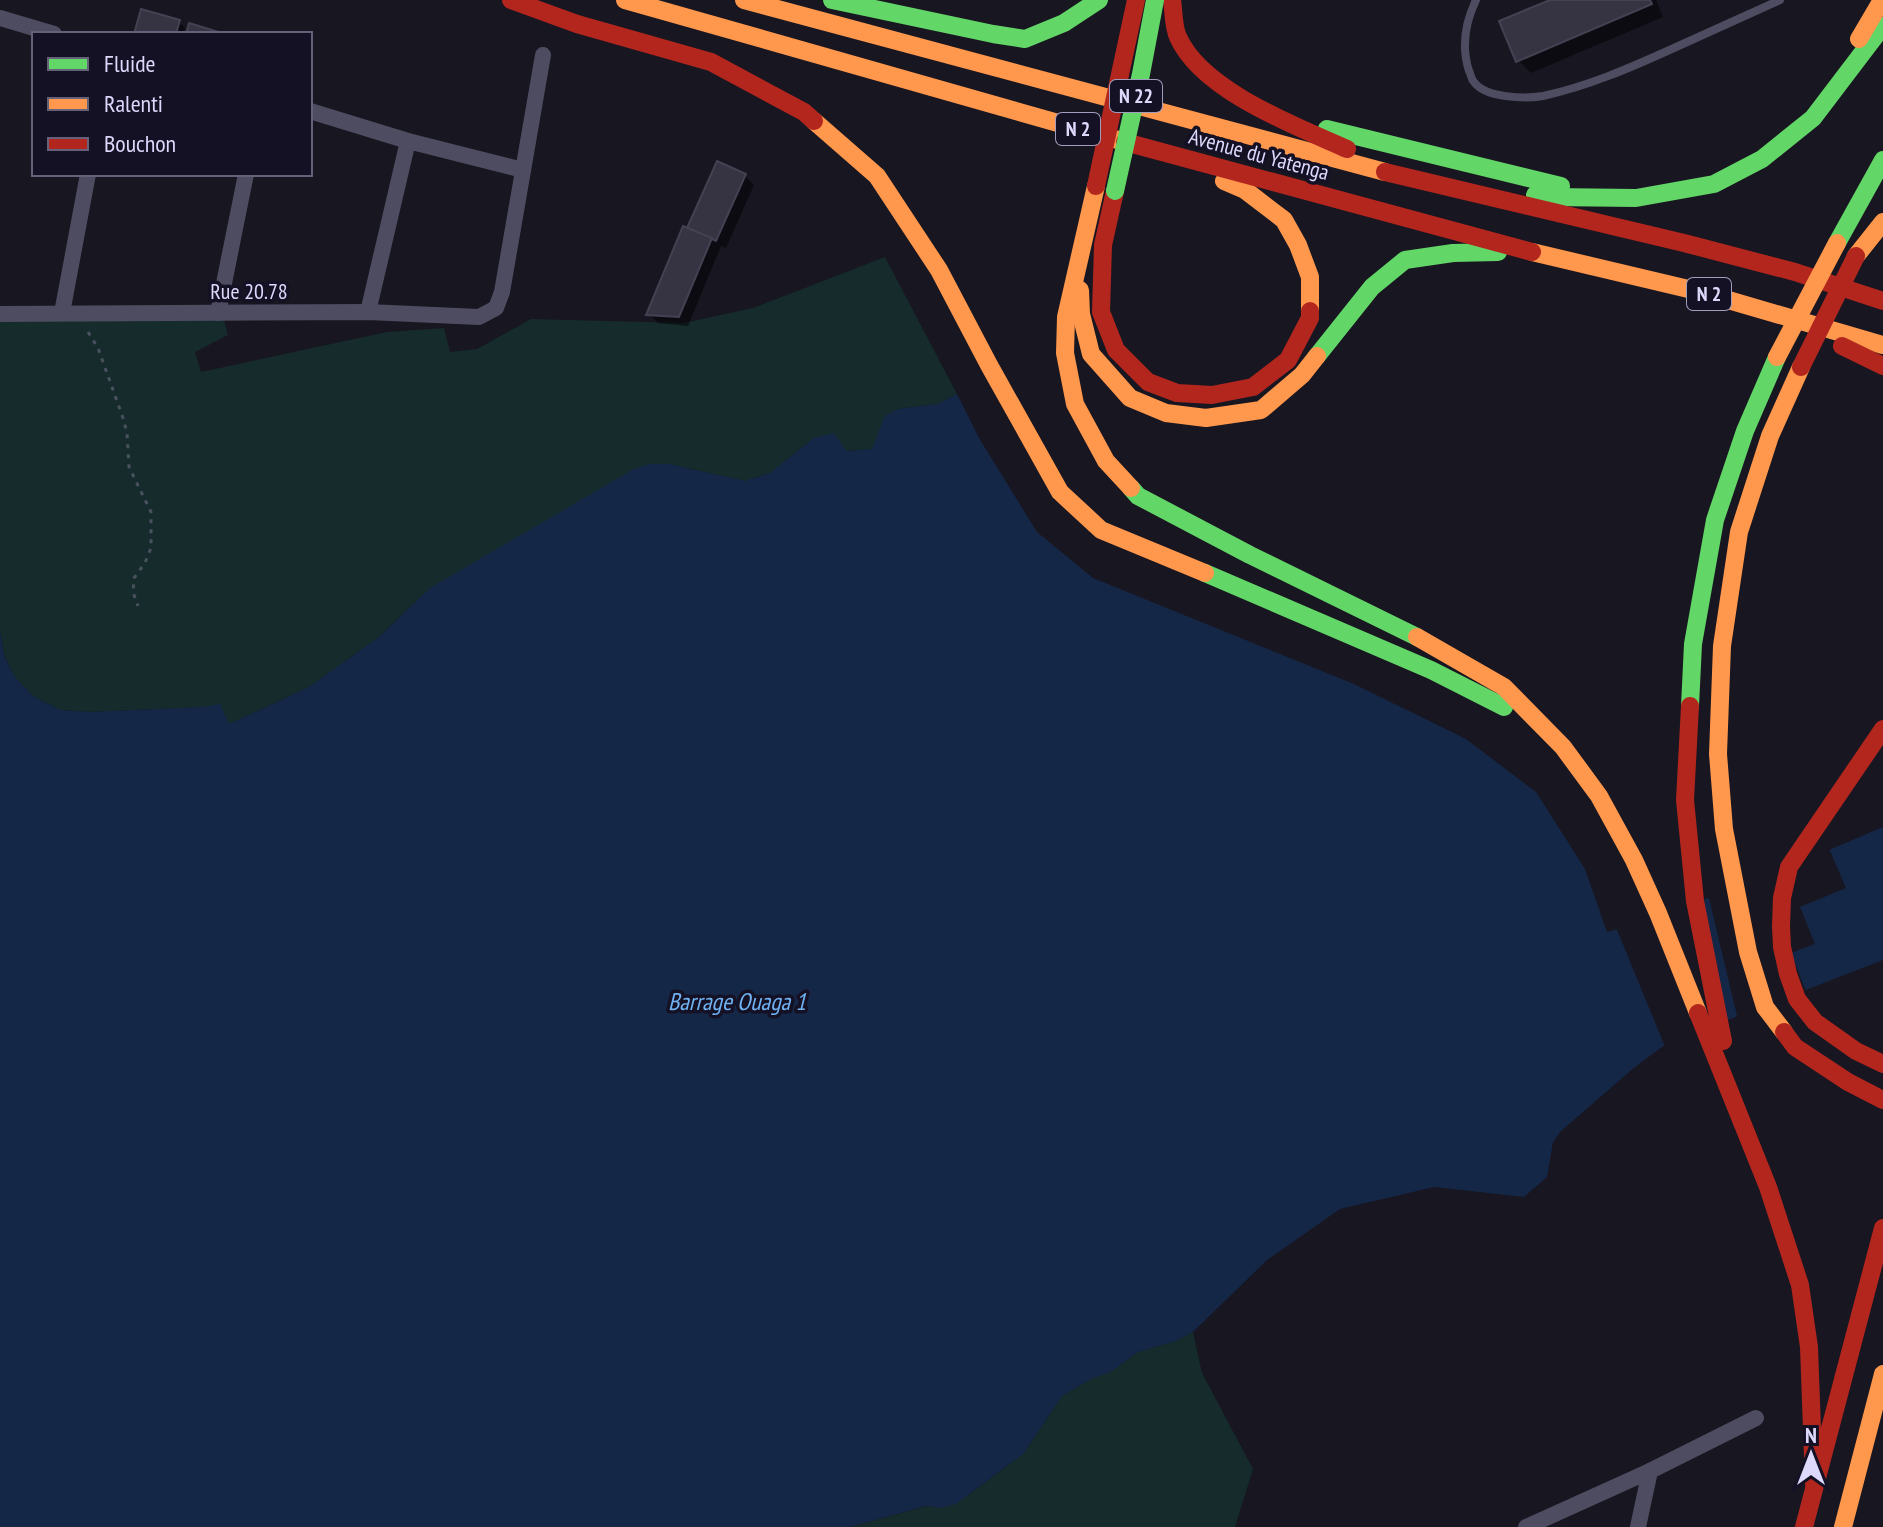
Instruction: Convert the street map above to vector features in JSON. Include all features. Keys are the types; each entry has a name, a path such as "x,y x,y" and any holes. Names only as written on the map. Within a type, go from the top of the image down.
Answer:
{"main road":[{"path":"511,0 577,24 711,62 804,112 877,176 939,270 1060,492 1101,530 1431,670 1496,701 1563,747"},
{"name":"Avenue du Yatenga","path":"625,0 1151,149 1532,252 1701,292 1883,345"},
{"name":"Avenue du Yatenga","path":"744,0 1413,179 1795,272 1883,301"},
{"path":"832,0 1025,39 1064,23 1099,0"},
{"name":"N 22","path":"1079,254 1136,0"},
{"name":"N 22","path":"1151,149 1245,190 1284,220 1298,245 1310,277 1310,318 1288,360 1253,387 1212,395 1177,393 1148,382 1116,350 1101,312 1103,245 1155,0"},
{"path":"1172,0 1177,36 1192,61 1225,87 1277,117 1413,179 1550,197 1636,198 1714,184 1762,159 1813,118 1883,26"},
{"path":"1813,118 1882,0"},
{"path":"1277,117 1568,187 1636,198"},
{"path":"1814,1484 1809,1347 1800,1285 1768,1187 1736,1108 1712,1027 1685,800 1693,644 1715,520 1745,431 1777,357 1883,160"},
{"path":"1883,222 1856,256 1801,367 1770,436 1739,532 1722,646 1718,754 1724,829 1733,882 1748,952 1765,1007 1795,1047 1848,1082 1883,1100"},
{"path":"1079,254 1081,314 1091,354 1130,398 1166,413 1206,418 1261,410 1302,375 1372,287 1405,260 1453,253 1532,252"},
{"path":"1079,254 1066,317 1065,353 1075,404 1106,461 1138,496 1410,633 1504,687 1563,747 1599,796 1634,860 1712,1027"},
{"path":"1767,311 1883,366"},
{"path":"1883,729 1789,867 1782,898 1781,926 1782,947 1797,999 1815,1022 1856,1051 1883,1064"},
{"path":"1804,1527 1883,1228"},
{"path":"1843,1527 1883,1374"}],"street":[{"path":"0,18 47,32"},
{"path":"312,112 408,141 523,170 543,55"},
{"path":"368,312 408,141"},
{"name":"Rue 20.78","path":"0,314 368,312 479,317 496,308 502,292 523,170"},
{"path":"62,313 88,176"},
{"path":"218,313 246,176"},
{"path":"1526,1527 1650,1471 1756,1418"},
{"path":"1638,1527 1650,1471"}],"lane":[{"path":"1476,0 1468,17 1464,41 1474,83 1485,91 1525,97 1542,96 1617,74 1780,0"}],"path":[{"path":"81,313 88,334 98,348 123,418 129,467 151,512 151,548 134,578 133,592 138,606"}],"green space":[{"path":"885,257 957,394 938,404 898,409 872,449 846,451 814,438 770,473 745,481 669,464 499,549 430,588 379,637 309,687 229,724 220,705 88,712 60,710 33,696 14,676 4,654 0,630 0,319 224,320 228,335 195,352 201,372 387,332 444,328 450,352 477,349 531,319 684,323 753,308"},
{"path":"1193,1332 1202,1373 1253,1469 1235,1527 850,1527 927,1506 940,1508 967,1496 1023,1454 1062,1396 1112,1371 1138,1352 1176,1341"}],"water":[{"name":"Barrage Ouaga 1","path":"957,394 979,438 1037,532 1093,578 1354,684 1466,739 1536,792 1585,869 1607,932 1761,879 1883,827 1883,960 1666,1044 1561,1131 1553,1142 1547,1177 1524,1197 1434,1187 1340,1209 1267,1260 1193,1332 1176,1341 1138,1352 1112,1371 1062,1396 1023,1454 956,1504 940,1508 926,1506 850,1527 0,1527 0,630 4,655 14,676 33,696 60,710 88,712 220,704 229,724 309,687 379,637 430,588 634,469 650,464 669,464 745,481 770,473 814,438 834,433 846,451 872,449 885,416 898,409 938,404"}],"pier":[{"path":"1828,846 1846,888 1800,907 1815,944 1791,953 1807,994 1738,1020 1708,894"},
{"path":"1702,896 1727,1025 1666,1049 1615,925"}],"building":[{"path":"1550,0 1650,0 1652,4 1516,62 1499,21"},
{"path":"141,9 180,20 177,32 135,32"},
{"path":"189,23 218,32 187,32"},
{"path":"717,161 746,174 716,241 687,228"},
{"path":"683,226 712,238 679,317 646,315"}],"traffic: fast":[{"path":"832,0 1025,39 1064,23 1099,0"},
{"path":"1115,191 1155,0"},
{"path":"1535,195 1636,198 1714,184 1762,159 1813,118 1883,26"},
{"path":"1327,129 1561,186"},
{"path":"1837,243 1883,160"},
{"path":"1317,356 1372,287 1405,260 1453,253 1498,252"},
{"path":"1690,706 1693,644 1715,520 1745,431 1777,357"},
{"path":"1131,488 1138,496 1250,555 1417,637"},
{"path":"1205,573 1431,670 1504,707"}],"traffic: slow":[{"path":"625,0 1125,142"},
{"path":"744,0 1385,172"},
{"path":"1859,39 1882,0"},
{"path":"814,121 877,176 939,270 1060,492 1101,530 1205,573"},
{"path":"1224,181 1245,190 1284,220 1310,277 1310,311"},
{"path":"1096,186 1066,317 1065,353 1075,404 1106,461 1131,488"},
{"path":"1856,256 1883,222"},
{"path":"1777,357 1837,243"},
{"path":"1532,252 1701,292 1883,345"},
{"path":"1080,290 1081,314 1091,354 1130,398 1166,413 1206,418 1261,410 1302,375 1317,356"},
{"path":"1784,1032 1765,1007 1748,952 1724,829 1718,754 1722,646 1739,532 1770,436 1801,367"},
{"path":"1417,637 1504,687 1563,747 1599,796 1634,860 1698,1013"},
{"path":"1843,1527 1883,1374"}],"traffic: jam":[{"path":"511,0 577,24 711,62 804,112 814,121"},
{"path":"1096,186 1136,0"},
{"path":"1172,0 1178,37 1207,74 1252,105 1347,149"},
{"path":"1125,142 1532,252"},
{"path":"1385,172 1684,243 1795,272 1883,301"},
{"path":"1115,191 1103,245 1101,312 1116,350 1148,382 1177,393 1212,395 1253,387 1288,360 1310,318 1310,311"},
{"path":"1801,367 1856,256"},
{"path":"1842,346 1883,366"},
{"path":"1690,706 1685,800 1695,901 1723,1041"},
{"path":"1883,729 1789,867 1782,898 1781,926 1782,947 1797,999 1815,1022 1856,1051 1883,1064"},
{"path":"1698,1013 1768,1187 1800,1285 1809,1347 1814,1484"},
{"path":"1784,1032 1795,1047 1848,1082 1883,1100"},
{"path":"1804,1527 1883,1228"}]}
